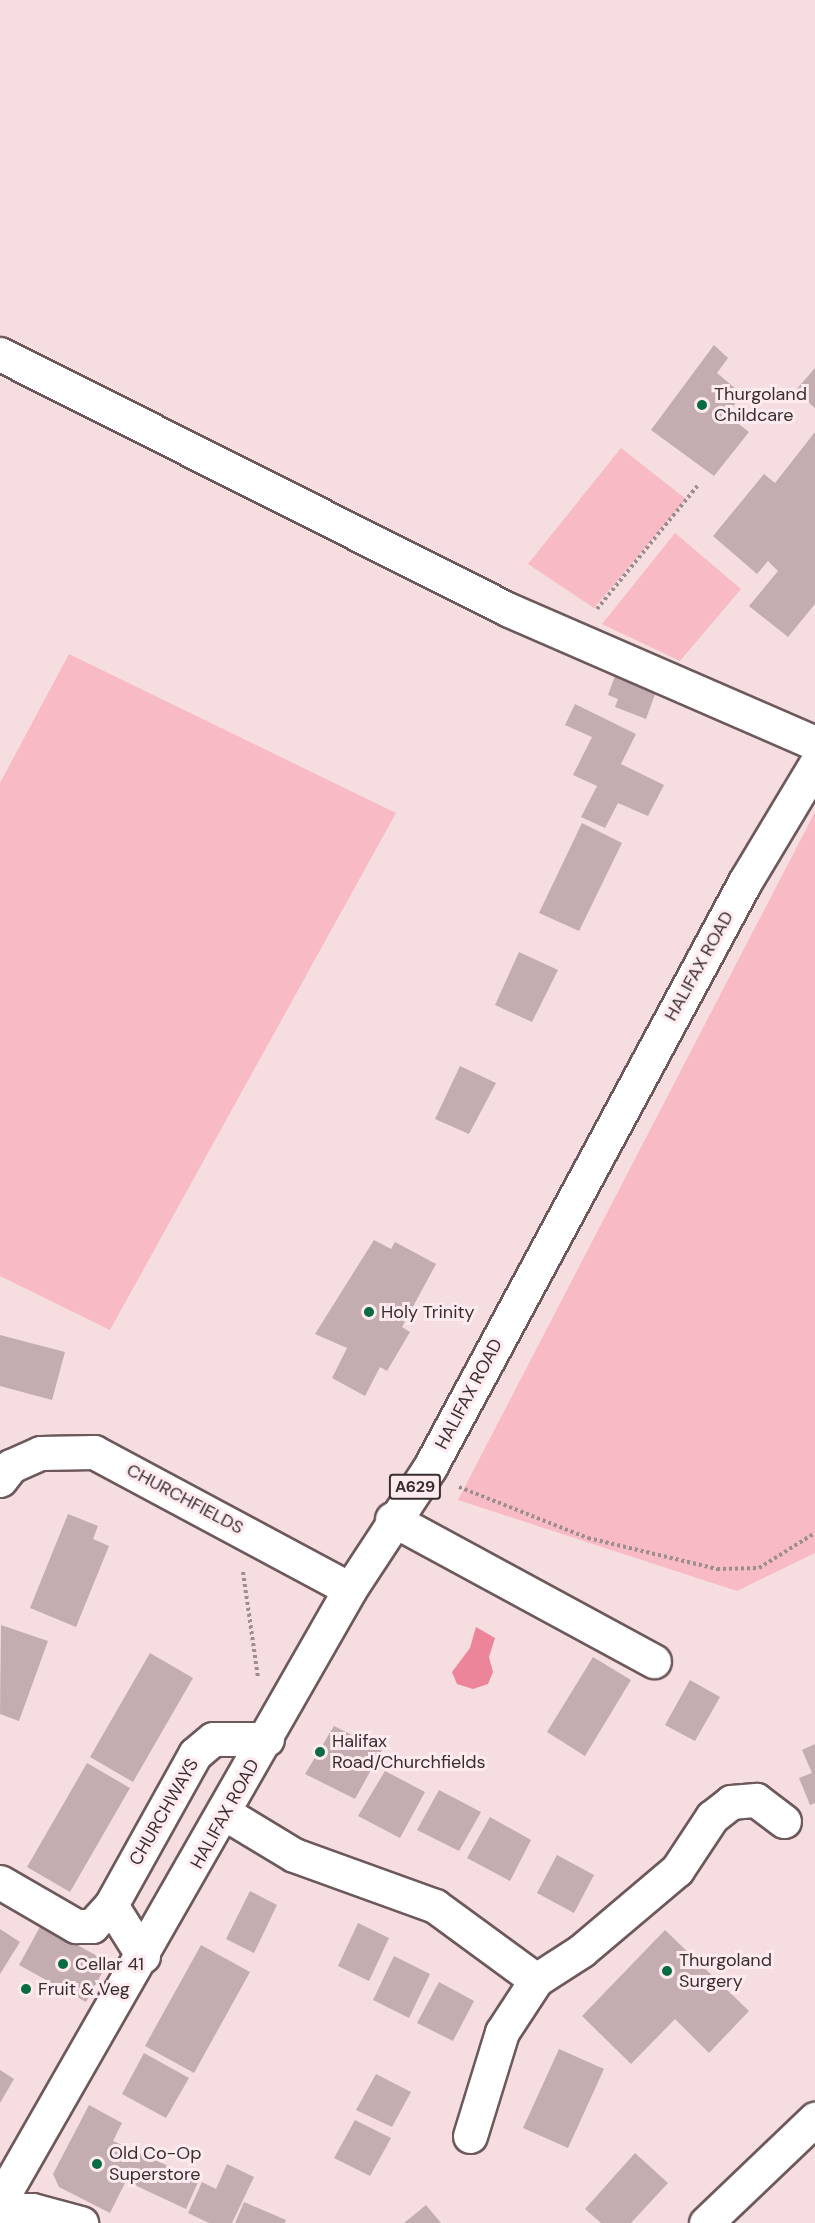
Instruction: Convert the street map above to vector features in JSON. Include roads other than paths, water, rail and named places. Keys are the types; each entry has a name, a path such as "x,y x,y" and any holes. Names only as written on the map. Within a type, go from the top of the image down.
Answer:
{"main road":[{"path":"0,354 576,639 815,743"},
{"name":"HALIFAX ROAD","path":"0,2201 226,1814 350,1589 392,1519 425,1473 746,880 815,765"},
{"name":"CHURCHFIELDS","path":"4,1469 40,1453 94,1452 350,1589"},
{"path":"392,1519 654,1661"},
{"name":"CHURCHWAYS","path":"0,1882 75,1926 92,1926 111,1905 195,1754 213,1739 267,1739"},
{"path":"470,2136 502,2032 536,1980 581,1951 677,1870 712,1817 731,1802 756,1800 784,1821"},
{"path":"226,1814 294,1855 435,1906 536,1980"},
{"path":"111,1905 143,1956"},
{"path":"706,2223 815,2119"},
{"path":"0,2210 32,2210 81,2223"}],"place":[{"name":"Thurgoland Childcare","path":"702,405"},
{"name":"Holy Trinity","path":"369,1312"},
{"name":"Halifax Road/Churchfields","path":"320,1752"},
{"name":"Cellar 41","path":"63,1964"},
{"name":"Thurgoland Surgery","path":"667,1971"},
{"name":"Fruit & Veg","path":"26,1989"},
{"name":"Old Co-Op Superstore","path":"97,2164"}]}
